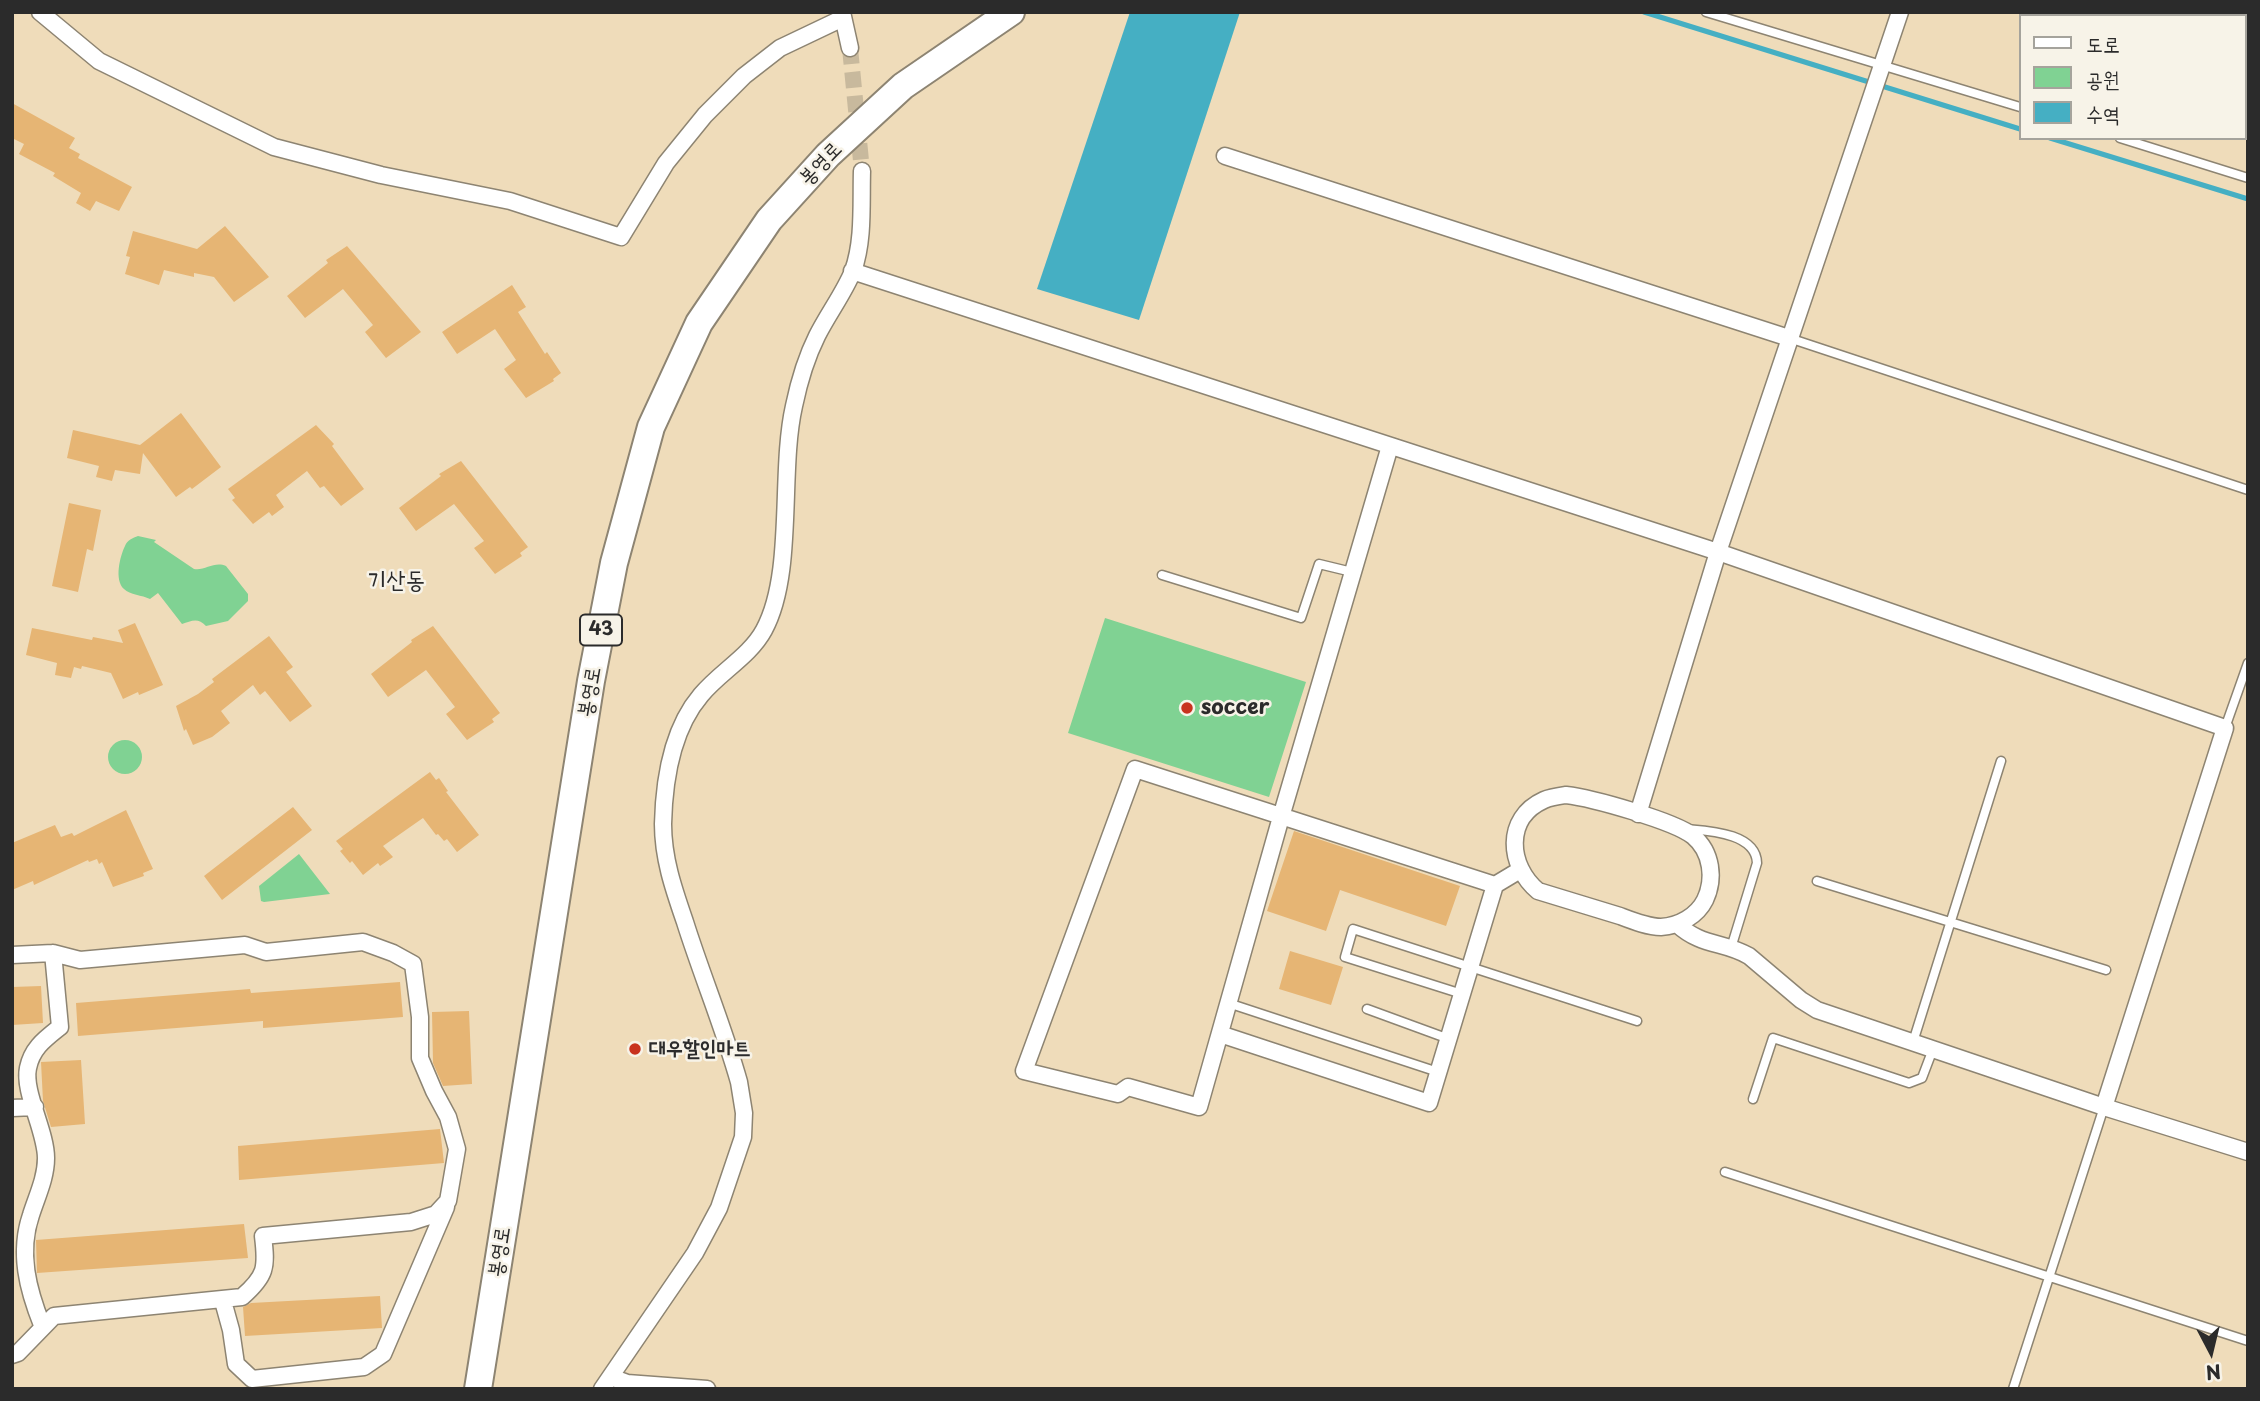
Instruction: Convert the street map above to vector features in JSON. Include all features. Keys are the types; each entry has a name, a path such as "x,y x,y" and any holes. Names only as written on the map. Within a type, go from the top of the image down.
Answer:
{"highway":[{"name":"봉영로","path":"478,1389 591,681 614,563 651,427 699,323 769,220 828,155 903,86 1011,12"},
{"path":"483,1358 487,1389"}],"street":[{"path":"40,12 99,61 274,147 381,175 510,201 621,237 666,163 705,115 744,76 780,48 842,15 850,48"},
{"path":"1638,814 1718,552 1900,12"},
{"path":"1225,156 1789,338"},
{"path":"607,1383 695,1253 719,1208 743,1137 744,1113 740,1082 667,869 663,827 665,789 671,757 682,727 701,695 764,631 778,590 793,408 816,337 852,271 859,244 862,171"},
{"path":"852,271 1718,552 2225,728 2104,1107"},
{"path":"1390,446 1281,817 1199,1107 1128,1087 1118,1094 1024,1071 1135,769 1281,817 1495,885"},
{"path":"1566,795 1680,828 1702,846 1709,859 1711,876 1709,890 1702,905 1693,915 1677,924 1653,927 1538,891 1528,882 1515,858 1514,842 1518,827 1530,809 1545,799 1566,795"},
{"path":"1220,1034 1429,1103 1495,885 1520,870"},
{"path":"1677,924 1688,935 1703,942 1739,951 1758,962 1801,1000 1817,1010 2104,1107 2248,1152"},
{"path":"12,955 54,953 80,960 245,945 266,952 363,942 413,964 420,1017 420,1058 448,1117 457,1149 448,1201 383,1354 363,1367 252,1379 236,1364 223,1301"},
{"path":"43,1325 27,1284 25,1241 45,1171 46,1154 29,1091 27,1070 36,1047 60,1027 54,953"},
{"path":"12,1108 35,1107"},
{"path":"12,1355 18,1353 54,1316 242,1297 259,1282 266,1260 263,1237 411,1222 436,1214 448,1201"},
{"path":"607,1383 686,1385 707,1389"}],"lane":[{"path":"1706,12 1880,69 2018,106"},
{"path":"2126,140 2248,178"},
{"path":"1789,338 2248,490"},
{"path":"1162,575 1301,618 1319,564 1352,572"},
{"path":"2225,728 2248,663"},
{"path":"1913,1042 2001,761"},
{"path":"1680,828 1711,831 1744,842 1755,850 1757,863 1731,948"},
{"path":"1817,881 2106,970"},
{"path":"1462,994 1345,957 1353,929 1637,1021"},
{"path":"1228,1003 1438,1073"},
{"path":"1367,1009 1449,1039"},
{"path":"1753,1099 1773,1038 1909,1083 1922,1078 1933,1049"},
{"path":"2013,1389 2104,1107"},
{"path":"1725,1172 2248,1341"}],"green space":[{"path":"138,536 156,540 154,542 194,569 226,566 248,594 248,601 228,621 206,626 197,621 182,624 158,593 150,599 129,593 119,580 119,568 126,544"},
{"name":"soccer","path":"1105,618 1306,682 1269,797 1068,733"},
{"path":"125,740 137,745 142,757 137,769 125,774 113,769 108,757 113,745"},
{"path":"299,854 330,894 261,901 259,886"}],"water":[{"path":"1130,12 1240,12 1139,320 1037,289"}],"building":[{"path":"12,103 75,138 69,148 80,154 78,158 132,187 119,211 96,201 90,211 76,203 81,193 53,176 55,173 19,154 24,144 12,138"},
{"path":"225,226 269,277 234,302 214,277 194,273 194,277 164,270 159,285 125,274 130,257 126,256 133,231 197,249"},
{"path":"347,246 421,332 386,358 365,332 373,325 343,289 305,318 287,296 328,263 326,260"},
{"path":"512,285 526,307 518,312 545,354 547,352 561,373 554,381 526,398 504,369 516,360 495,329 457,354 442,332"},
{"path":"181,413 221,467 192,489 190,487 176,497 143,453 140,474 115,470 112,481 96,477 99,466 67,458 73,430 140,445"},
{"path":"316,425 334,444 332,446 364,489 341,506 324,486 320,488 307,471 276,495 284,507 272,516 269,512 253,524 232,500 235,498 228,489"},
{"path":"461,461 528,547 520,553 522,556 495,574 474,548 484,541 454,504 416,531 399,508 441,476 439,474"},
{"path":"69,503 101,510 93,551 87,549 78,592 52,586"},
{"path":"135,623 163,685 139,695 138,692 123,699 111,673 82,666 81,669 74,667 71,678 55,675 57,663 26,655 32,628 123,643 118,630"},
{"path":"433,626 500,713 492,719 494,722 467,740 446,714 455,707 426,670 388,697 371,674 412,642 411,640"},
{"path":"269,636 293,667 286,672 312,706 290,722 265,691 260,695 253,685 221,711 230,723 212,737 193,745 186,729 184,731 176,706 214,682 212,679"},
{"path":"430,772 436,780 439,778 448,791 446,792 479,835 457,852 447,839 444,841 436,835 423,818 383,846 393,857 380,866 378,863 363,875 340,851 343,849 336,841"},
{"path":"293,807 312,830 222,900 204,876"},
{"path":"126,810 153,869 143,873 144,876 113,887 102,862 99,864 97,859 88,860 34,885 33,881 12,890 12,843 55,825 61,837 72,833 74,836"},
{"path":"1294,831 1460,886 1446,926 1340,890 1326,931 1267,911"},
{"path":"1290,951 1343,967 1331,1005 1279,989"},
{"path":"400,982 403,1017 263,1028 263,1021 78,1036 76,1003 250,989 251,993"},
{"path":"41,986 43,1023 12,1025 12,987"},
{"path":"469,1011 472,1084 443,1086 433,1063 432,1012"},
{"path":"81,1060 85,1124 51,1127 43,1101 41,1062"},
{"path":"440,1129 444,1163 239,1180 238,1146"},
{"path":"244,1224 248,1258 37,1273 36,1240"},
{"path":"380,1296 382,1328 245,1336 243,1307 251,1303"}],"waterway":[{"path":"1644,12 2018,128"},
{"path":"2056,140 2248,199"}],"tunnel":[{"path":"850,48 862,171"}],"place":[{"name":"soccer","path":"1187,708"},
{"name":"대우할인마트","path":"635,1049"}],"district":[{"name":"기산동","path":"396,581"}]}
